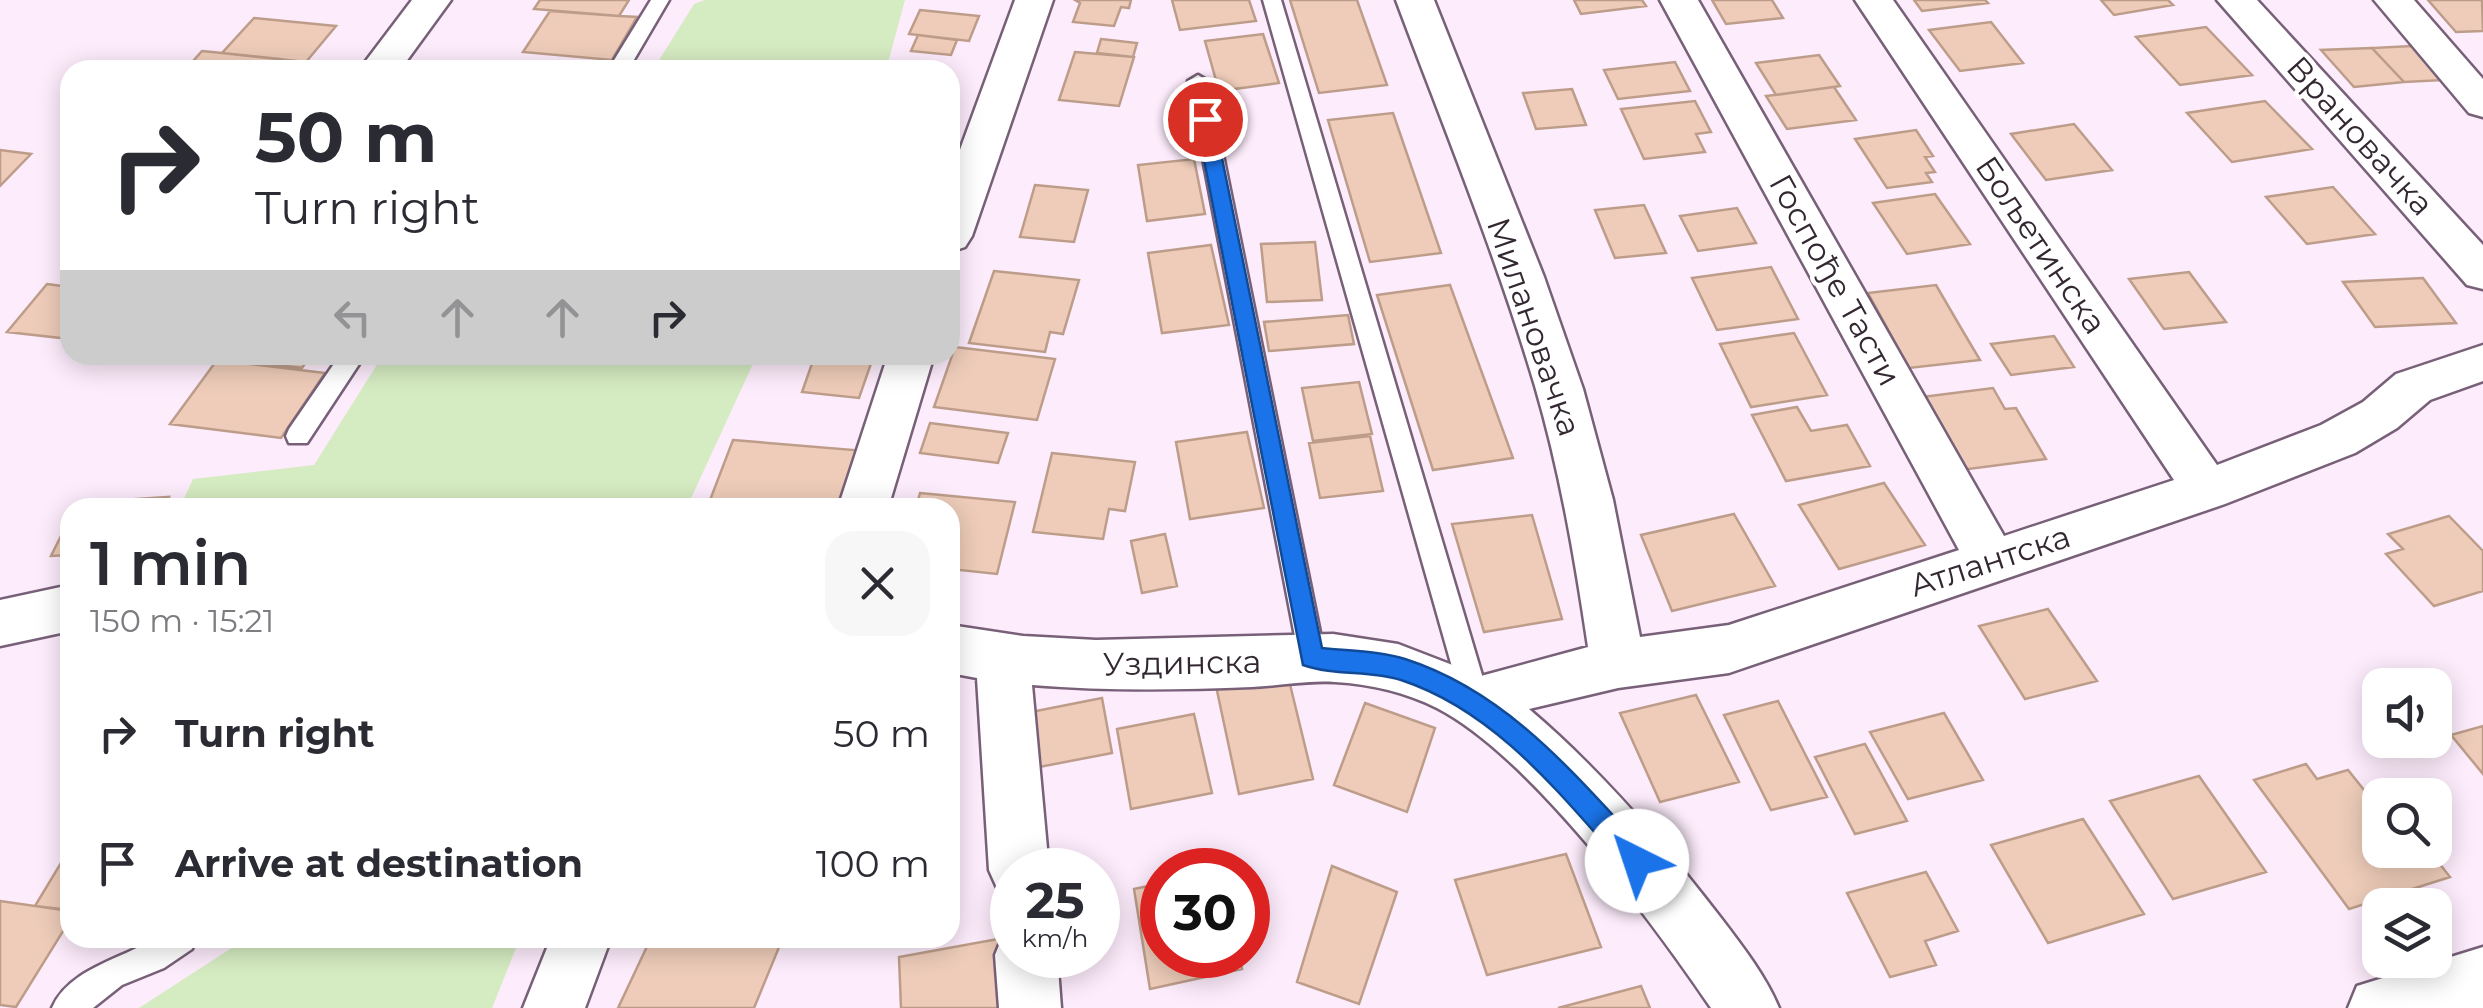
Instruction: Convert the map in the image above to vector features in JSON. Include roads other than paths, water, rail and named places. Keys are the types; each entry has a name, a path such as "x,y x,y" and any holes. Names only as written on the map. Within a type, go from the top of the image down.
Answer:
{"street":[{"path":"387,60 432,0"},
{"path":"960,208 1034,0"},
{"name":"Милановачка","path":"1415,0 1538,327 1575,445 1618,664"},
{"name":"Госпође Тасти","path":"1679,0 1991,560"},
{"name":"Бољетинска","path":"1874,0 2207,490"},
{"name":"Врановачка","path":"2236,0 2483,272"},
{"path":"2393,0 2483,104"},
{"name":"Атлантска","path":"1476,702 1618,664 1729,648 2207,490 2338,439 2380,416 2413,388 2483,364"},
{"path":"866,498 907,365"},
{"path":"0,623 60,610"},
{"path":"976,654 1015,848"},
{"name":"Уздинска","path":"976,654 1102,666 1250,663 1312,657 1401,668 1476,702 1542,757 1618,838 1696,931 1748,1008"},
{"path":"554,1008 576,948"},
{"path":"1028,978 1030,1008"},
{"path":"2380,1008 2483,978"}],"lane":[{"path":"624,60 660,0"},
{"path":"1272,0 1476,702"},
{"path":"1198,81 1312,657"},
{"path":"298,436 346,365"},
{"path":"68,1008 111,974 165,948"}]}
